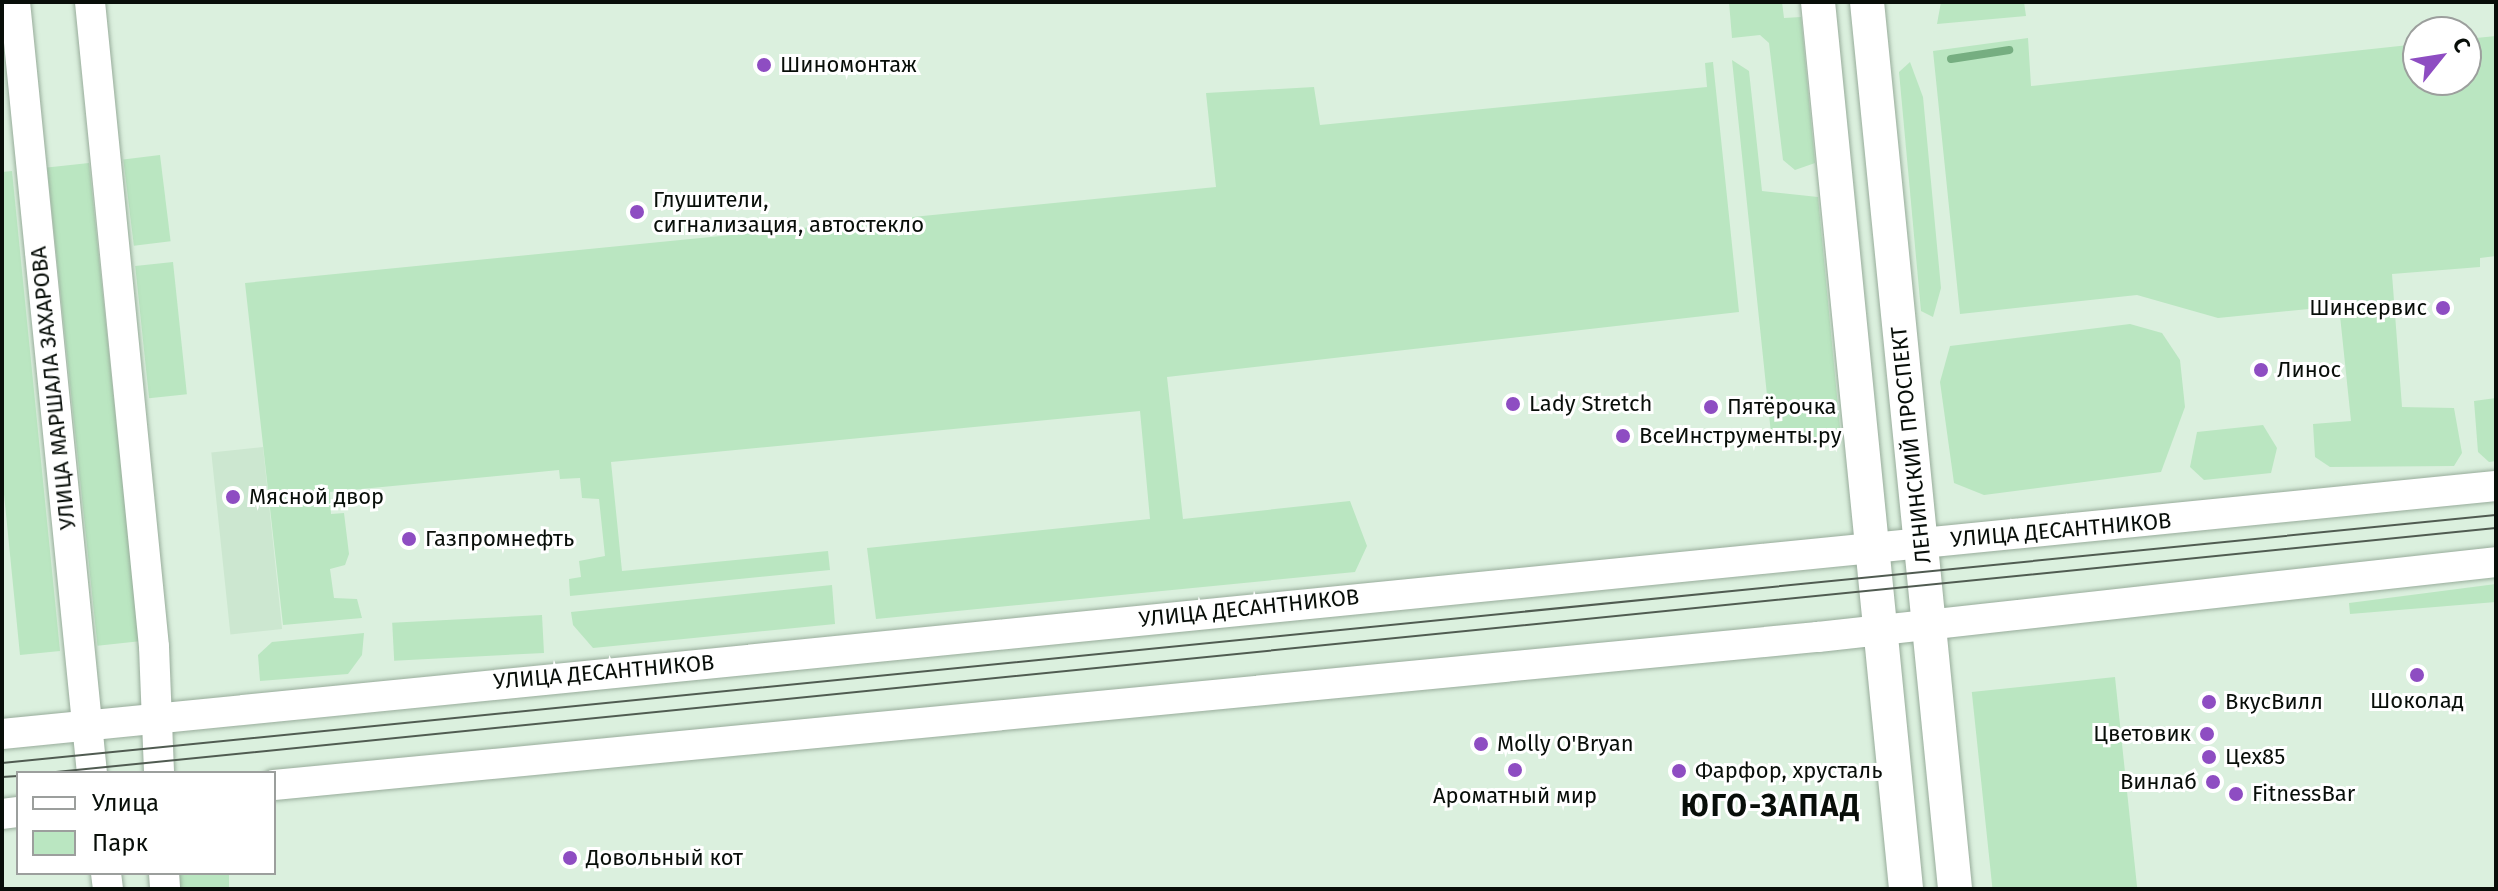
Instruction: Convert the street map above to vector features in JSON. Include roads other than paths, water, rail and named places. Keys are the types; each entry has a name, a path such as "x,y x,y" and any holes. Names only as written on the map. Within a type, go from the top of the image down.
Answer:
{"main road":[{"path":"1818,2 1906,889"},
{"name":"ЛЕНИНСКИЙ ПРОСПЕКТ","path":"1867,2 1955,889"}],"street":[{"name":"УЛИЦА МАРШАЛА ЗАХАРОВА","path":"15,2 92,771"},
{"path":"90,2 159,771"},
{"name":"УЛИЦА ДЕСАНТНИКОВ","path":"2,734 2496,486"},
{"path":"276,785 1929,626 2496,562"}],"waterway":[{"path":"1951,59 2009,50"}],"tram line":[{"path":"2,763 2496,515"},
{"path":"66,771 2496,528"},
{"path":"2,777 16,776"}],"place":[{"name":"Шиномонтаж","path":"764,65"},
{"name":"Глушители, сигнализация, автостекло","path":"637,212"},
{"name":"Шинсервис","path":"2443,308"},
{"name":"Линос","path":"2261,370"},
{"name":"Lady Stretch","path":"1513,404"},
{"name":"Пятёрочка","path":"1711,407"},
{"name":"ВсеИнструменты.ру","path":"1623,436"},
{"name":"Мясной двор","path":"233,497"},
{"name":"Газпромнефть","path":"409,539"},
{"name":"Шоколад","path":"2417,675"},
{"name":"ВкусВилл","path":"2209,702"},
{"name":"Цветовик","path":"2207,734"},
{"name":"Molly O'Bryan","path":"1481,744"},
{"name":"Цех85","path":"2209,757"},
{"name":"Ароматный мир","path":"1515,770"},
{"name":"Фарфор, хрусталь","path":"1679,771"},
{"name":"Винлаб","path":"2213,782"},
{"name":"FitnessBar","path":"2236,794"},
{"name":"Довольный кот","path":"570,858"}],"district":[{"name":"ЮГО-ЗАПАД","path":"1771,806"}]}
